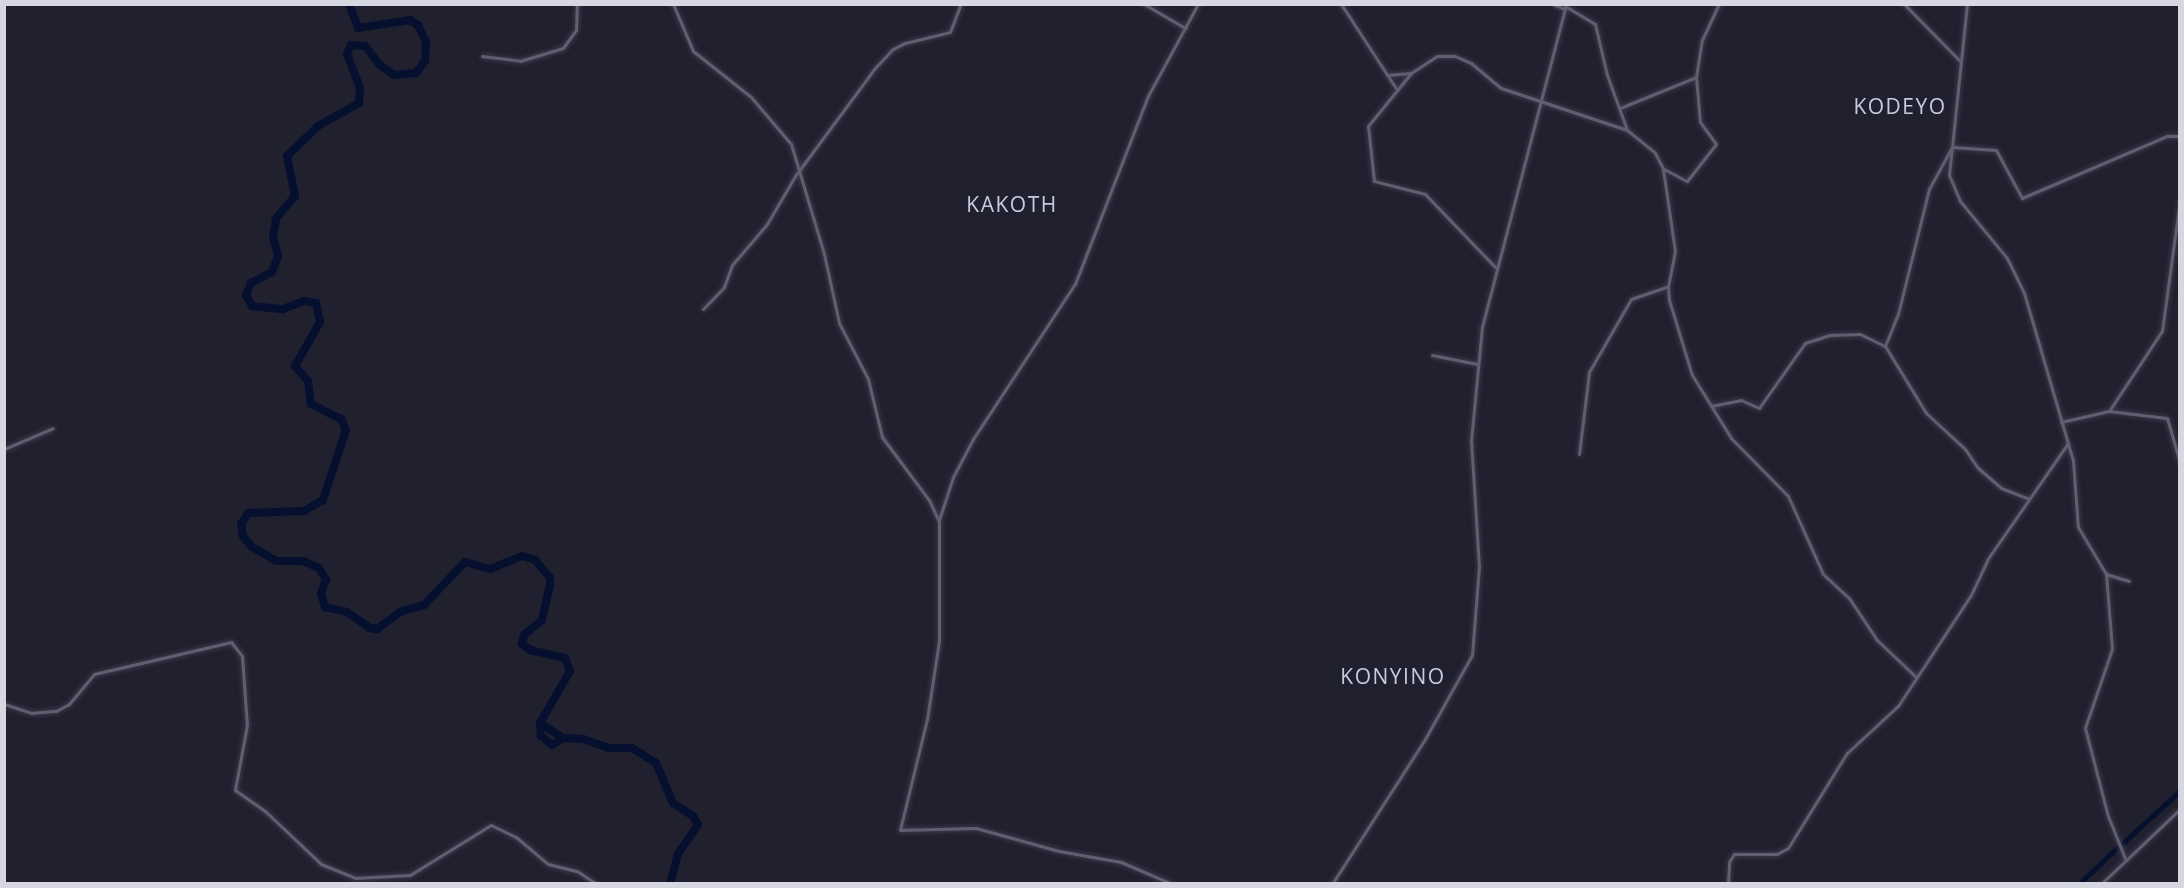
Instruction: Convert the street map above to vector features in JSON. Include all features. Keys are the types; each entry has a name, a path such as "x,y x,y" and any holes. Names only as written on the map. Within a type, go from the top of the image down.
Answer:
{"street":[{"path":"482,56 520,62 563,48 576,30 577,4"},
{"path":"672,4 693,51 741,88 784,132 800,169 839,323 868,379 882,436 928,500 939,521"},
{"path":"703,309 724,287 732,265 767,224 800,169 886,56 915,39 950,32 961,4"},
{"path":"1144,4 1185,28"},
{"path":"1172,884 1121,862 1059,851 976,828 900,830 927,719 939,641 939,521 953,477 973,439 1075,284 1148,96 1198,4"},
{"path":"1341,4 1397,90"},
{"path":"1553,4 1566,7 1595,24 1627,130"},
{"path":"1663,169 1687,181 1716,144 1700,122 1696,77 1702,40 1719,4"},
{"path":"1904,4 1962,64"},
{"path":"1967,4 1949,175 1960,201 2007,258 2024,293 2073,461 2078,527 2106,574 2112,649 2085,728 2108,816 2126,861"},
{"path":"1332,884 1451,697 1472,654 1479,567 1471,441 1478,364 1496,267 1566,7"},
{"path":"1496,267 1425,194 1374,181 1368,126 1411,73 1437,56 1455,56 1471,63 1500,88 1627,130 1655,153 1663,169 1675,251 1668,286 1692,375 1731,438 1788,496 1823,574 1849,598 1877,640 1917,678"},
{"path":"1387,75 1411,73"},
{"path":"1620,108 1696,77"},
{"path":"1952,147 1996,150 2022,198 2167,136 2180,136"},
{"path":"1885,346 1898,314 1929,189 1952,147"},
{"path":"2109,411 2162,331 2180,200"},
{"path":"1579,454 1589,372 1631,298 1668,286"},
{"path":"1711,406 1741,400 1759,408 1811,339 1860,333 1885,346 1926,413 2001,488 2027,498"},
{"path":"1432,355 1478,364"},
{"path":"2061,422 2109,411 2167,418 2180,463"},
{"path":"4,450 53,428"},
{"path":"1728,884 1729,862 1734,854 1778,854 1788,848 1847,753 1898,706 2027,498 2068,443"},
{"path":"2106,574 2129,581"},
{"path":"4,704 31,713 56,711 69,704 94,674 231,642 242,656 247,725 235,790 265,811 321,864 356,878 410,875 491,825 516,837 548,864 577,871 596,884"},
{"path":"2101,884 2180,809"}],"waterway":[{"path":"349,4 358,28 410,20 418,25 426,42 425,61 416,73 394,75 380,65 365,46 351,45 347,54 360,88 359,103 318,126 287,156 295,196 276,219 273,237 278,256 272,272 251,283 246,295 252,306 283,309 304,301 316,303 320,322 295,366 308,381 311,404 341,419 346,430 323,500 304,511 248,513 241,524 243,536 252,547 276,561 303,561 319,568 326,580 321,593 325,607 347,612 370,628 377,629 402,611 424,605 465,562 490,569 523,556 535,560 550,578 550,585 542,620 524,635 522,644 530,650 565,658 570,671 540,723 541,736 552,745 563,738 583,739 609,748 632,748 656,763 673,803 693,816 698,825 678,854 670,884"},
{"path":"540,723 563,738"},
{"path":"2123,843 2180,791"},
{"path":"2079,884 2117,848"}],"district":[{"name":"KODEYO","path":"1900,106"},
{"name":"KAKOTH","path":"1012,204"},
{"name":"KONYINO","path":"1393,676"}]}
